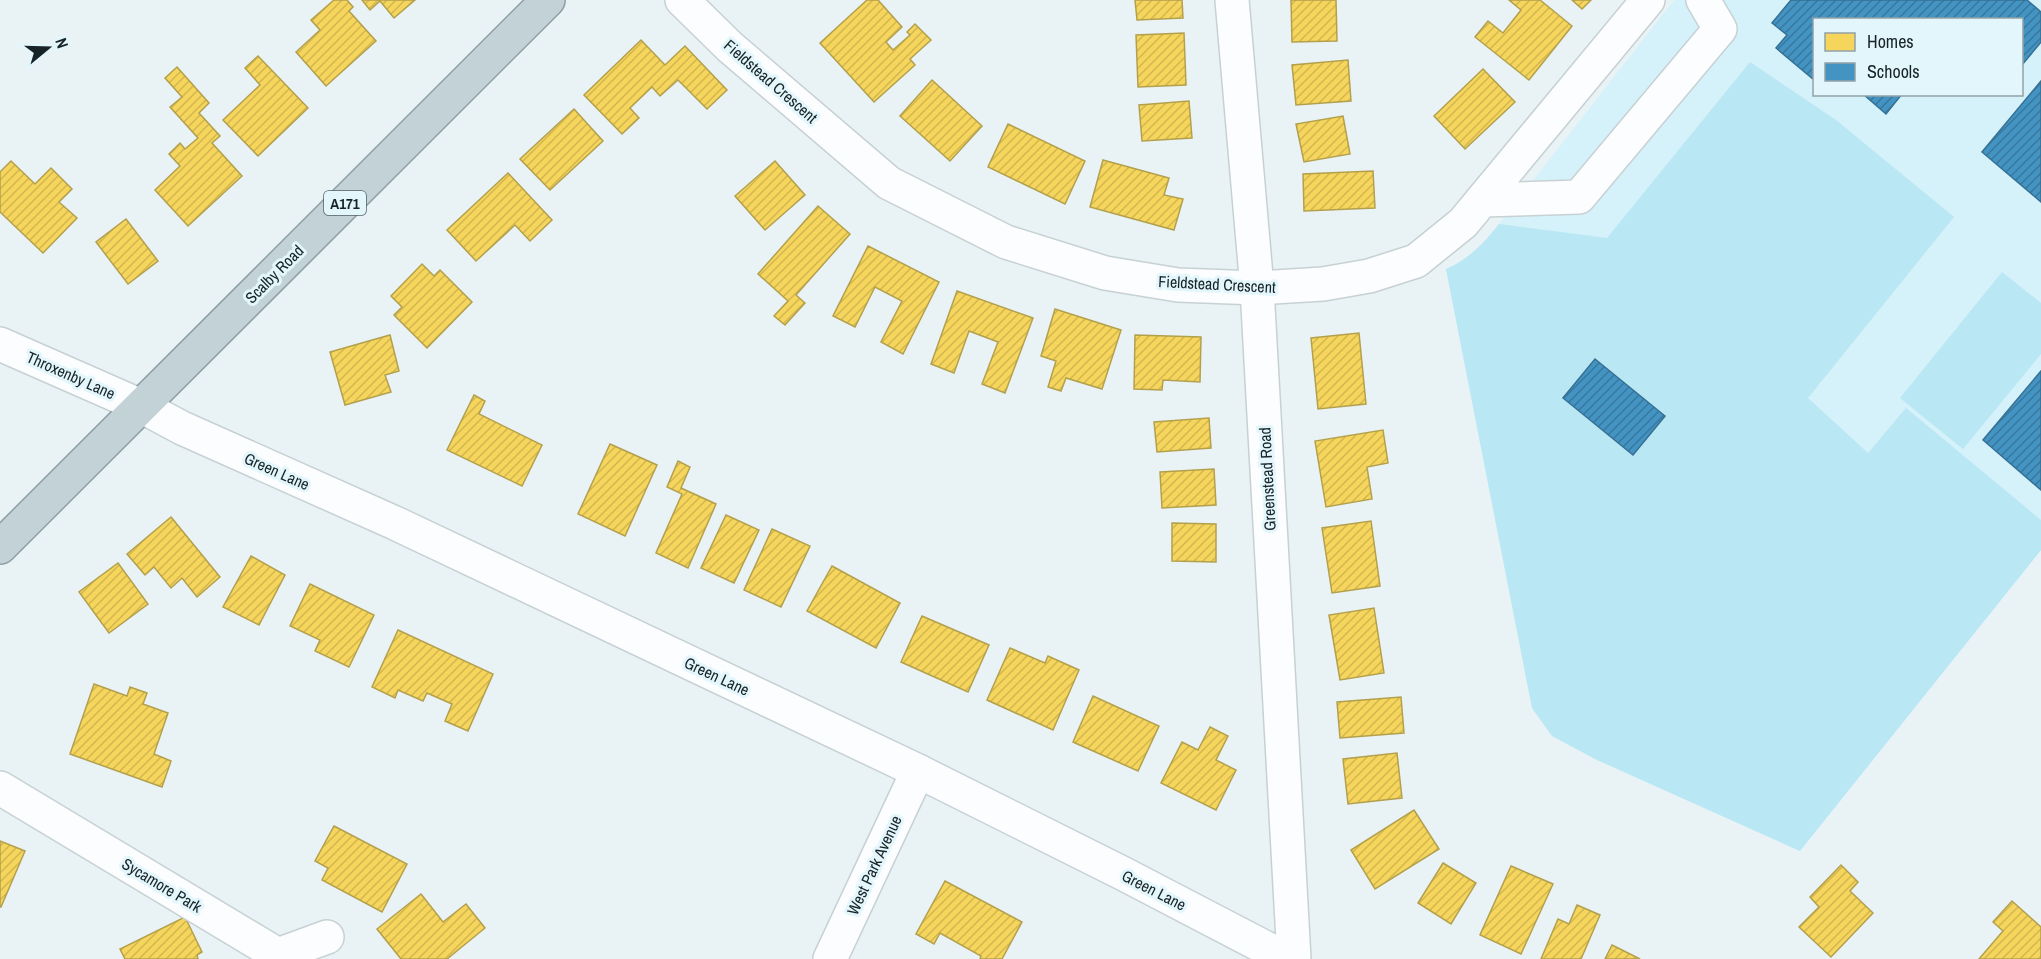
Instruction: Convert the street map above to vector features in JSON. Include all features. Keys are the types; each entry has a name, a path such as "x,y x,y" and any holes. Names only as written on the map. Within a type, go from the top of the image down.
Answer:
{"highway":[{"name":"Scalby Road","path":"0,548 548,0"}],"street":[{"name":"Fieldstead Crescent","path":"682,0 730,47 889,183 1006,242 1105,273 1178,285 1257,288 1323,284 1368,276 1416,261 1463,223 1648,0"},
{"name":"Greenstead Road","path":"1232,0 1257,288 1294,959"},
{"path":"1482,200 1579,197 1720,29 1703,0"},
{"name":"Throxenby Lane","path":"0,344 141,406"},
{"name":"Green Lane","path":"141,406 182,428 395,524 918,771 1287,959"},
{"name":"West Park Avenue","path":"830,959 918,771"},
{"name":"Sycamore Park","path":"0,788 276,957 327,938"}],"shaded area":[{"path":"1674,0 2041,0 2041,550 1800,851 1597,760 1552,736 1532,708 1446,269 1462,262 1485,242"},
{"path":"1750,62 1836,120 1954,217 1808,398 1868,453 1906,408 2041,520 2041,550 1800,851 1597,760 1552,736 1532,708 1446,269 1476,250 1499,224 1607,238"},
{"path":"2002,272 2041,303 2041,354 1963,449 1900,398"}],"building: Homes":[{"path":"334,0 347,0 353,7 349,11 376,41 326,86 296,52 320,30 311,20"},
{"path":"362,0 415,0 394,18 380,1 370,10"},
{"path":"867,0 878,0 902,27 886,42 893,50 910,35 907,32 915,24 931,40 910,59 915,65 874,102 820,43"},
{"path":"1135,0 1182,0 1183,18 1137,20"},
{"path":"1291,0 1336,0 1337,41 1292,42"},
{"path":"1509,0 1540,0 1572,26 1529,80 1475,37 1488,21 1503,33 1521,10"},
{"path":"1572,0 1591,0 1582,9"},
{"path":"1184,33 1186,85 1138,87 1136,35"},
{"path":"641,40 665,65 685,46 727,90 707,109 678,80 660,96 652,87 630,108 639,118 622,134 584,95"},
{"path":"258,56 308,108 258,156 223,120 260,85 245,68"},
{"path":"1348,60 1351,101 1296,105 1292,65"},
{"path":"177,67 209,103 199,113 220,136 212,143 242,176 188,226 155,190 180,166 169,154 180,143 185,149 198,138 170,107 182,97 165,78"},
{"path":"1483,69 1515,102 1465,149 1434,116"},
{"path":"932,80 982,126 950,161 900,116"},
{"path":"1189,101 1192,138 1142,141 1139,105"},
{"path":"574,109 603,141 550,190 520,159"},
{"path":"1343,116 1350,154 1304,162 1296,124"},
{"path":"1008,124 1085,161 1065,204 988,167"},
{"path":"1103,160 1169,178 1164,195 1183,199 1174,230 1090,207"},
{"path":"11,161 35,184 51,168 72,189 59,202 77,218 43,253 0,212 0,172"},
{"path":"775,161 805,195 765,230 735,196"},
{"path":"1373,171 1375,208 1304,211 1303,174"},
{"path":"508,173 552,220 530,241 515,225 476,261 447,230"},
{"path":"818,206 850,234 796,295 805,303 785,325 774,316 788,301 758,274"},
{"path":"126,219 158,261 128,284 96,242"},
{"path":"868,246 939,282 903,354 881,342 902,301 875,287 855,327 833,316"},
{"path":"422,264 434,276 440,270 472,302 427,348 394,315 402,307 391,296"},
{"path":"957,291 1033,318 1005,393 982,384 998,342 969,331 954,373 931,364"},
{"path":"1055,309 1121,330 1102,389 1066,378 1061,391 1048,387 1056,361 1041,356"},
{"path":"1359,333 1366,404 1318,409 1311,338"},
{"path":"390,335 399,371 385,375 391,392 345,405 330,352"},
{"path":"1135,335 1201,337 1200,382 1163,380 1162,390 1134,389"},
{"path":"474,395 485,401 479,414 542,445 522,486 447,450"},
{"path":"1209,418 1211,448 1157,452 1154,422"},
{"path":"1383,430 1388,463 1367,467 1372,499 1326,507 1315,441"},
{"path":"610,444 657,465 625,536 578,514"},
{"path":"678,461 690,467 681,488 716,504 688,568 656,553 682,494 667,487"},
{"path":"1214,469 1216,505 1162,508 1160,472"},
{"path":"726,515 759,530 734,583 701,568"},
{"path":"171,517 220,577 197,597 182,578 171,588 154,567 145,575 127,554"},
{"path":"1371,521 1380,586 1332,593 1322,528"},
{"path":"1172,523 1216,524 1216,562 1172,561"},
{"path":"772,529 810,546 781,607 744,590"},
{"path":"251,556 285,575 259,625 223,607"},
{"path":"118,563 148,604 109,633 79,592"},
{"path":"832,566 900,603 876,648 807,611"},
{"path":"310,584 374,615 349,667 315,651 320,640 290,626"},
{"path":"1374,608 1384,673 1340,680 1329,615"},
{"path":"922,616 989,645 968,692 901,662"},
{"path":"398,630 493,674 468,731 445,721 452,704 427,693 423,701 398,690 395,698 372,687"},
{"path":"1010,648 1045,663 1048,656 1079,670 1053,730 987,700"},
{"path":"94,684 127,696 130,687 147,693 143,704 168,713 154,754 171,761 162,787 70,754"},
{"path":"1093,696 1159,726 1138,771 1073,742"},
{"path":"1401,697 1404,733 1340,738 1337,702"},
{"path":"1210,727 1228,736 1216,760 1236,770 1216,810 1161,783 1182,742 1198,750"},
{"path":"1397,753 1402,798 1348,804 1343,759"},
{"path":"1414,810 1439,849 1375,889 1351,850"},
{"path":"334,826 407,864 382,912 322,880 328,868 315,861"},
{"path":"0,841 25,851 1,907 0,907"},
{"path":"1443,863 1476,883 1451,924 1418,903"},
{"path":"1841,865 1858,882 1850,891 1873,913 1831,957 1799,927 1819,907 1810,897"},
{"path":"1511,866 1553,884 1521,954 1480,935"},
{"path":"945,881 1022,922 1002,959 980,959 981,956 940,933 934,944 916,934"},
{"path":"421,894 443,922 466,904 485,928 447,959 401,959 377,929"},
{"path":"2012,901 2041,927 2041,959 1979,959 2003,931 1993,922"},
{"path":"1577,905 1600,915 1581,959 1541,959 1558,919 1569,924"},
{"path":"185,917 202,952 197,955 198,959 125,959 120,949"},
{"path":"1612,945 1640,959 1605,959"}],"building: Schools":[{"path":"1791,0 2027,0 2041,12 2041,42 2023,64 2023,18 1813,18 1813,79 1776,48 1787,35 1772,23"},
{"path":"2041,81 2041,202 1982,152"},
{"path":"1865,96 1900,96 1886,114"},
{"path":"1595,359 1665,416 1633,455 1563,398"},
{"path":"2041,371 2041,490 1983,440"}]}
